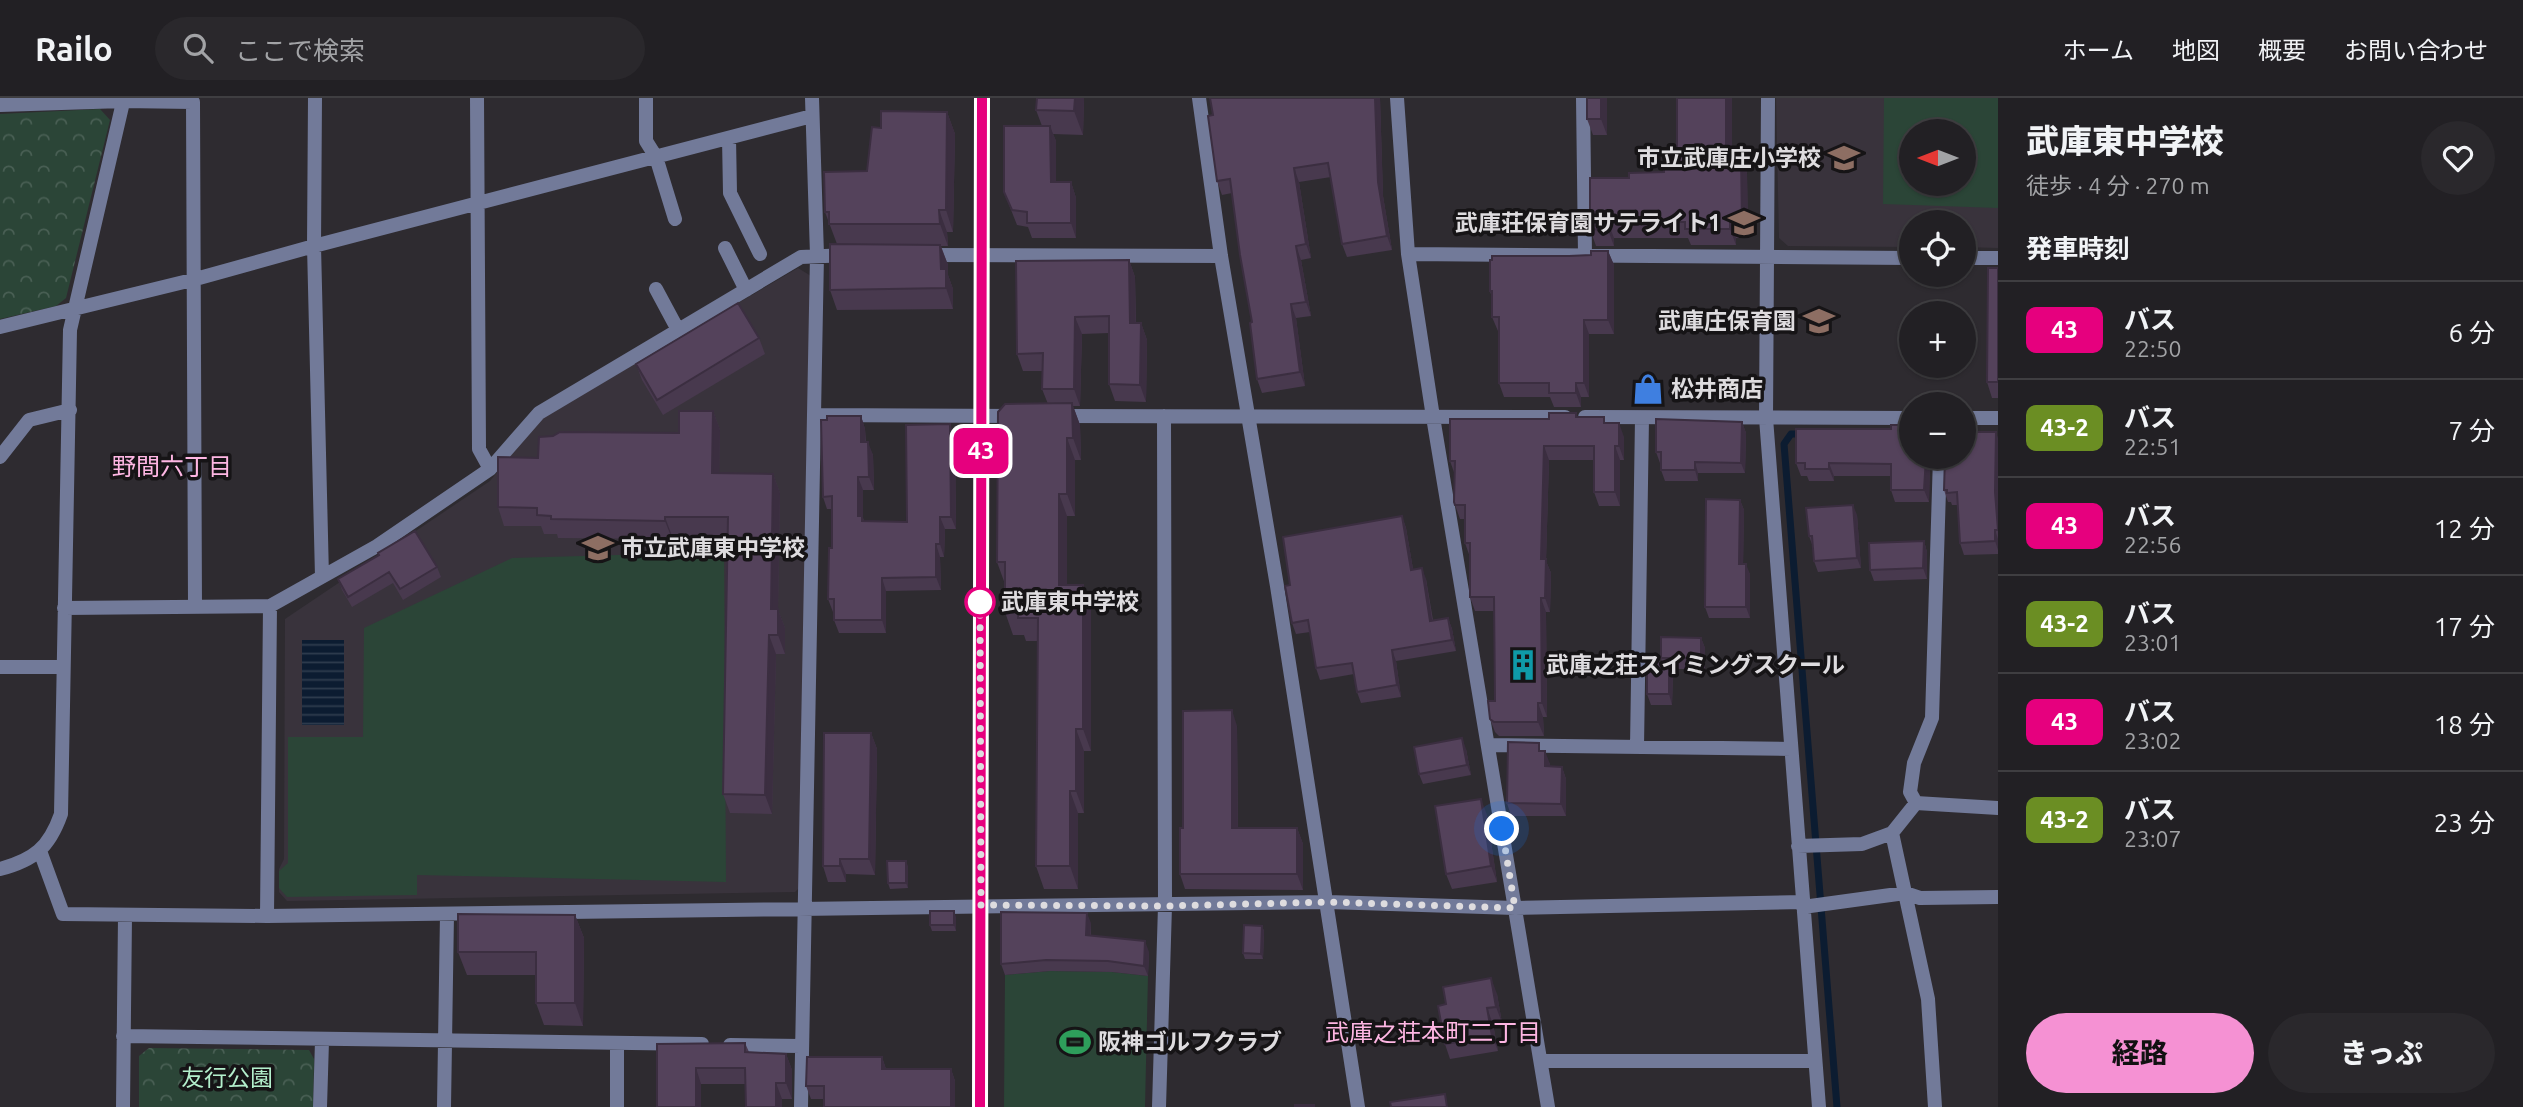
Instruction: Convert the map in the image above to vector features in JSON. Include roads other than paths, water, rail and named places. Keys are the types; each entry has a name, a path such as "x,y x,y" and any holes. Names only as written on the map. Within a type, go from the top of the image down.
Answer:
{"street":[{"path":"315,98 314,246 322,577"},
{"path":"477,98 479,449 490,469"},
{"path":"646,98 646,141 656,157 675,219"},
{"path":"801,1107 817,255 813,98"},
{"path":"980,1107 982,98"},
{"path":"1199,98 1221,256 1328,902 1358,1107"},
{"path":"1397,98 1408,254 1548,1107"},
{"path":"1583,98 1585,256"},
{"path":"1768,98 1766,418 1791,749 1813,905 1815,1061 1819,1107"},
{"path":"0,105 124,99 193,103 195,606"},
{"path":"0,869 29,860 40,851 55,831 62,807 70,330 124,99"},
{"path":"0,327 192,280 812,116"},
{"path":"729,138 730,193 760,254"},
{"path":"725,248 746,290"},
{"path":"1408,254 1899,258"},
{"path":"64,608 270,606 377,546 490,469 539,413 800,257 858,255"},
{"path":"913,255 1221,256"},
{"path":"1976,258 1998,258"},
{"path":"656,289 678,330"},
{"path":"0,457 29,420 70,410"},
{"path":"814,415 1899,418"},
{"path":"1159,1107 1165,906 1164,416"},
{"path":"1637,747 1642,418"},
{"path":"1976,418 1998,418"},
{"path":"1916,803 1910,792 1914,763 1932,718 1940,469"},
{"path":"267,916 270,606"},
{"path":"0,667 63,667"},
{"path":"1488,746 1791,749"},
{"path":"1803,845 1862,844 1892,833 1916,803"},
{"path":"1916,803 1998,808"},
{"path":"1892,833 1928,999 1935,1107"},
{"path":"40,851 63,914 125,916 447,914 981,905 1165,906 1328,902 1515,908 1813,905 1905,892 1920,898 1998,897"},
{"path":"444,1107 447,914"},
{"path":"123,1107 125,916"},
{"path":"123,1036 801,1046"},
{"path":"320,1107 322,1041"},
{"path":"617,1043 617,1107"},
{"path":"1541,1061 1815,1061"}],"water":[{"path":"302,640 344,640 344,725 302,725"}],"waterway":[{"path":"1805,434 1791,434 1784,444 1837,1107"}],"place":[{"name":"市立武庫庄小学校","path":"1844,158"},
{"name":"武庫荘保育園サテライト1","path":"1744,223"},
{"name":"武庫庄保育園","path":"1819,321"},
{"name":"松井商店","path":"1648,389"},
{"name":"市立武庫東中学校","path":"598,548"},
{"name":"武庫東中学校","path":"980,602"},
{"name":"武庫之荘スイミングスクール","path":"1523,665"},
{"name":"阪神ゴルフクラブ","path":"1075,1042"}],"district":[{"name":"野間六丁目","path":"172,467"},
{"name":"武庫之荘本町二丁目","path":"1433,1033"}],"park label":[{"name":"友行公園","path":"227,1078"}]}
